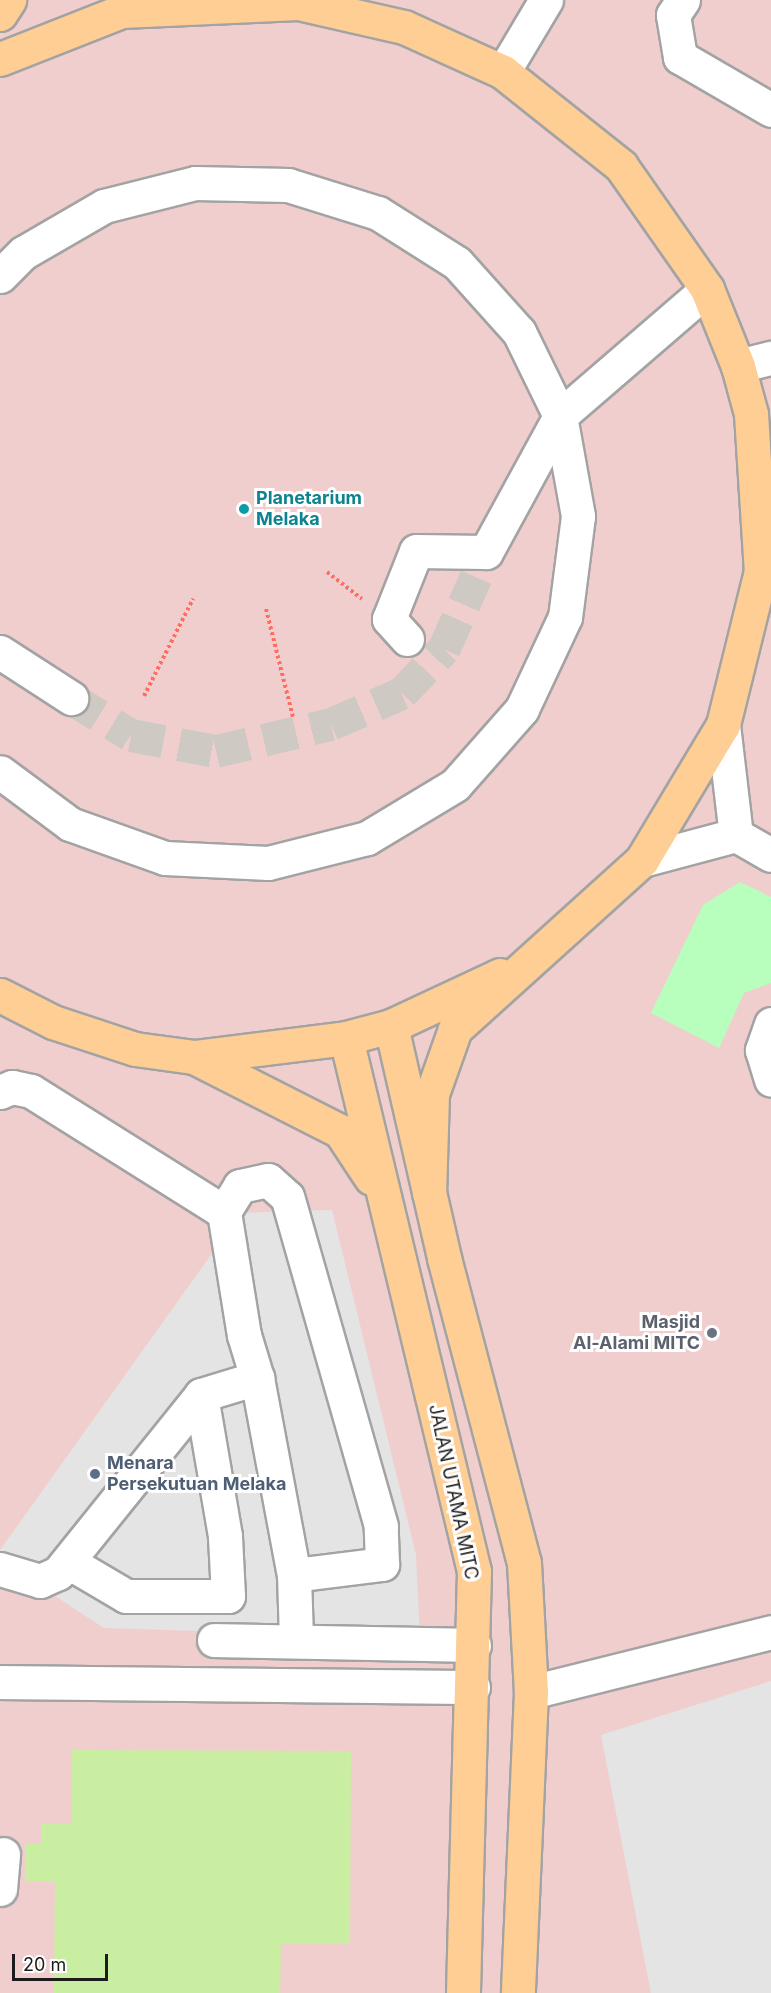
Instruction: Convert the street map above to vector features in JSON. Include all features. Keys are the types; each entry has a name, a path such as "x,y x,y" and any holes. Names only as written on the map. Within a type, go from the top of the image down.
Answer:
{"main road":[{"path":"0,14 9,0"},
{"path":"0,59 122,11 296,1 404,27 503,72 621,166 707,289 738,366 761,412 761,572 723,725 642,860 455,1029 432,1094 429,1193"},
{"path":"0,995 53,1022 135,1049 194,1056 346,1038 391,1026 528,961"},
{"path":"391,1026 429,1193 524,1563 531,1692 518,1993"},
{"name":"JALAN UTAMA MITC","path":"346,1038 474,1570 464,1993"},
{"path":"194,1056 340,1131 384,1197"}],"street":[{"path":"503,72 546,0"},
{"path":"683,0 674,15 680,57 771,110"},
{"path":"0,276 23,253 104,206 195,183 288,185 378,213 457,263 519,332 560,416 578,516 565,617 522,710 455,785 367,838 268,863 165,858 69,824 0,772"},
{"path":"398,629 416,551 481,565 560,416 707,289"},
{"path":"738,366 771,358"},
{"path":"0,652 71,698"},
{"path":"723,725 736,835"},
{"path":"642,860 736,835 771,855"},
{"path":"771,1024 762,1050 771,1080"},
{"path":"0,1092 12,1087 31,1091 224,1212"},
{"path":"294,1575 382,1564 381,1526 287,1197 268,1180 240,1186 224,1212 244,1335 256,1378 294,1575 296,1639"},
{"path":"0,1569 40,1581 70,1563 201,1395 256,1378"},
{"path":"70,1563 126,1596 228,1596 225,1536 201,1395"},
{"path":"531,1692 771,1632"},
{"path":"214,1640 296,1639 474,1645"},
{"path":"0,1682 473,1688"},
{"path":"0,1889 3,1854"}],"path":[{"path":"327,573 398,629"},
{"path":"144,696 193,599"},
{"path":"266,609 292,717"}],"shaded area":[{"path":"0,0 771,0 771,1993 0,1993"},
{"path":"332,1210 416,1555 420,1638 104,1628 0,1560 0,1550 241,1213"},
{"path":"771,1681 771,1993 651,1993 601,1735"}],"green space":[{"path":"740,882 771,897 771,983 744,993 719,1048 651,1013 703,905"},
{"path":"72,1750 351,1751 350,1944 281,1944 280,1993 54,1993 55,1882 25,1881 25,1843 41,1843 41,1823 72,1823"}],"tunnel":[{"path":"71,698 131,735 216,751 331,724 402,693 444,649 476,577"}],"place":[{"name":"Planetarium Melaka","path":"244,509"},
{"name":"Masjid Al-Alami MITC","path":"712,1333"},
{"name":"Menara Persekutuan Melaka","path":"95,1474"}]}
